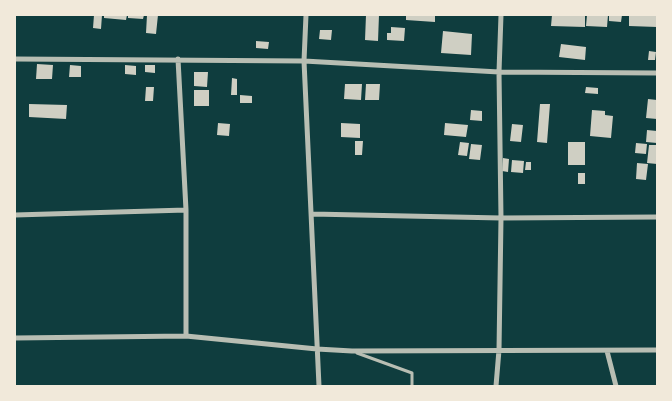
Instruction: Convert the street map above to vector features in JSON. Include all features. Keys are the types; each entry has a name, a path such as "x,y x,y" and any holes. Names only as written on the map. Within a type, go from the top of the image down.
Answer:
{"street":[{"path":"306,15 304,62 319,386"},
{"path":"496,386 499,350 501,218 499,72 501,15"},
{"path":"15,59 178,59 304,62 499,72 657,73"},
{"path":"178,59 186,210 186,336"},
{"path":"15,216 186,210"},
{"path":"312,214 501,218 657,217"},
{"path":"15,338 186,336 352,351 657,350"},
{"path":"607,351 616,386"}],"lane":[{"path":"352,351 412,373 412,386"}],"building":[{"path":"94,15 102,15 101,29 93,28"},
{"path":"104,15 127,15 126,20 104,18"},
{"path":"128,15 144,15 143,19 128,18"},
{"path":"147,15 158,15 156,34 146,33"},
{"path":"366,15 379,15 378,41 365,40"},
{"path":"406,15 435,15 435,22 406,20"},
{"path":"552,15 585,15 585,27 551,26"},
{"path":"587,15 608,15 607,27 586,26"},
{"path":"609,15 622,15 621,22 609,21"},
{"path":"629,15 657,15 657,27 629,26"},
{"path":"391,27 405,28 404,41 387,40 387,33 391,33"},
{"path":"320,30 332,30 331,40 319,39"},
{"path":"443,31 472,34 471,55 441,53"},
{"path":"256,41 269,42 268,49 256,48"},
{"path":"561,44 586,47 585,60 559,57"},
{"path":"649,51 656,52 655,60 648,60"},
{"path":"37,64 53,65 52,79 36,79"},
{"path":"70,65 81,66 81,77 69,77"},
{"path":"125,65 136,66 136,75 125,74"},
{"path":"145,65 155,65 155,73 145,72"},
{"path":"194,72 208,72 207,87 194,86"},
{"path":"232,78 237,79 237,95 231,95"},
{"path":"345,84 362,84 361,100 344,99"},
{"path":"366,84 380,84 379,100 365,100"},
{"path":"146,87 154,87 153,101 145,101"},
{"path":"586,87 598,88 598,94 585,93"},
{"path":"194,90 209,90 209,106 194,106"},
{"path":"240,95 252,96 252,103 240,103"},
{"path":"648,99 657,100 657,119 646,118"},
{"path":"29,104 67,105 66,119 29,117"},
{"path":"540,104 550,104 547,143 537,142"},
{"path":"471,110 482,111 482,121 470,120"},
{"path":"592,110 605,111 605,115 613,116 611,138 590,136"},
{"path":"218,123 230,124 229,136 217,135"},
{"path":"341,123 360,124 360,138 341,137"},
{"path":"445,123 468,125 466,137 444,135"},
{"path":"512,124 523,125 521,142 510,141"},
{"path":"647,130 657,131 657,143 646,142"},
{"path":"355,141 363,141 362,155 355,155"},
{"path":"460,142 469,143 467,156 458,155"},
{"path":"568,142 585,142 585,165 568,165"},
{"path":"636,143 647,144 646,154 635,153"},
{"path":"471,144 482,145 480,160 469,159"},
{"path":"649,145 657,145 657,164 647,163"},
{"path":"503,158 509,159 508,172 502,171"},
{"path":"512,160 524,161 523,173 511,172"},
{"path":"526,162 531,162 531,170 525,170"},
{"path":"637,163 648,164 646,180 636,179"},
{"path":"578,173 585,173 585,184 578,184"}]}
